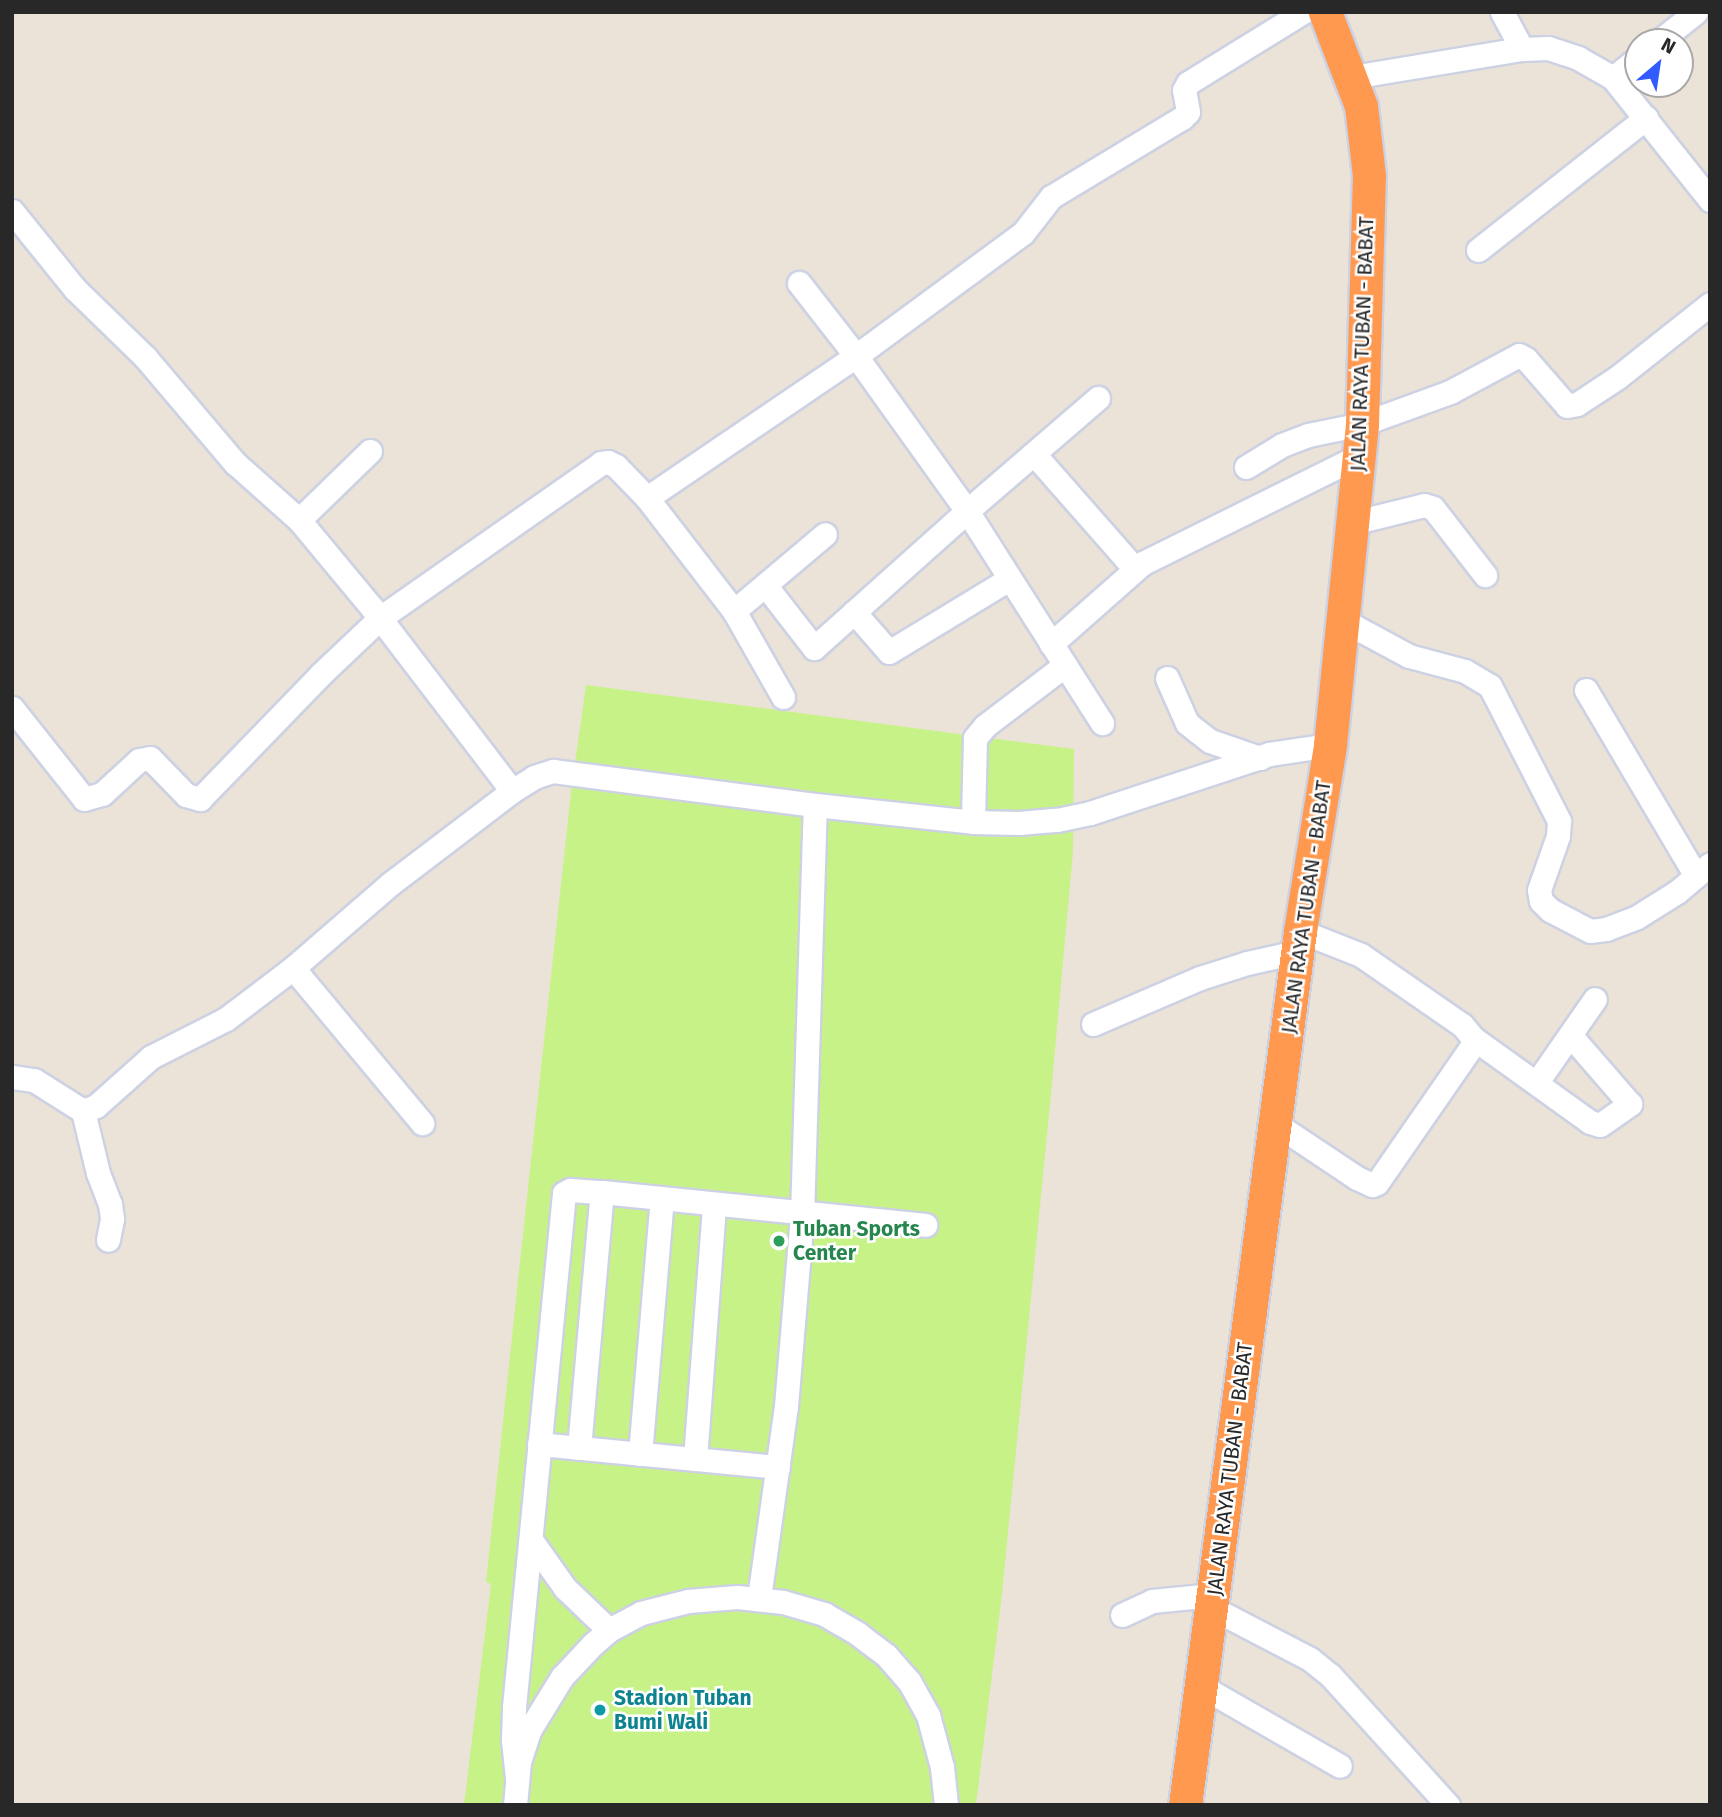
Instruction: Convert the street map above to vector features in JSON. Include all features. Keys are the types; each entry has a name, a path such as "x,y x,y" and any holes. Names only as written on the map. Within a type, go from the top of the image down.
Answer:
{"highway":[{"name":"JALAN RAYA TUBAN - BABAT","path":"1185,1805 1299,942 1330,745 1361,440 1369,176 1361,106 1352,76 1325,12"}],"street":[{"path":"647,498 856,356 1023,233 1051,197 1185,116 1188,108 1184,90 1188,83 1303,12"},
{"path":"1502,12 1522,49"},
{"path":"1676,28 1696,12"},
{"path":"1352,76 1522,49 1548,48 1578,58 1613,78 1710,200"},
{"path":"1613,78 1624,69"},
{"path":"1478,250 1646,118"},
{"path":"12,211 75,289 145,357 235,463 299,520 380,618 512,791"},
{"path":"799,283 856,356 967,510 1102,723"},
{"path":"1051,644 1135,569 1361,440 1519,355 1526,359 1567,406 1577,404 1618,377 1710,304"},
{"path":"765,585 814,648 967,510 1098,398"},
{"path":"1246,467 1282,445 1308,435 1361,440"},
{"path":"299,520 370,452"},
{"path":"1034,454 1135,569"},
{"path":"12,708 84,799 102,794 139,760 150,758 186,795 200,799 321,674 380,618 601,463 616,466 647,498 734,611 783,697"},
{"path":"1352,523 1424,505 1433,508 1485,575"},
{"path":"734,611 825,534"},
{"path":"854,612 889,652 1009,579"},
{"path":"1344,621 1409,656 1465,671 1490,685 1559,821 1558,836 1539,890 1541,901 1550,911 1590,931 1606,929 1637,917 1703,870 1586,690"},
{"path":"973,822 975,738 985,726 1065,665"},
{"path":"1167,678 1187,723 1210,741 1261,758"},
{"path":"83,1111 96,1107 151,1058 226,1019 293,968 390,884 512,791 534,777 553,771 815,805 973,822 1019,823 1068,818 1169,789 1287,750 1330,745"},
{"path":"759,1598 778,1467 802,1215 815,805"},
{"path":"1093,1024 1200,978 1299,942 1361,955 1462,1025 1473,1038 1595,1125 1604,1123 1630,1104 1570,1035"},
{"path":"293,968 422,1123"},
{"path":"1537,1082 1595,999"},
{"path":"1276,1124 1357,1178 1371,1185 1377,1183 1472,1046 1473,1038"},
{"path":"12,1077 34,1080 83,1111 98,1173 110,1204 112,1219 108,1240"},
{"path":"517,1778 513,1717 562,1198 570,1190 602,1192 925,1226"},
{"path":"579,1448 602,1192"},
{"path":"640,1454 662,1199"},
{"path":"695,1459 714,1205"},
{"path":"539,1444 778,1467"},
{"path":"530,1540 565,1588 609,1630"},
{"path":"514,1805 525,1741 550,1693 575,1663 609,1630 632,1616 665,1606 714,1598 759,1598 824,1614 858,1633 898,1667 919,1696 928,1715 942,1766 946,1805"},
{"path":"1122,1615 1152,1601 1212,1602 1310,1659 1330,1675 1448,1805"},
{"path":"1201,1686 1340,1766"}],"green space":[{"name":"Tuban Sports Center","path":"586,685 1074,749 1073,852 1051,1094 1002,1594 976,1805 464,1805 491,1584 486,1582 571,792"}],"place":[{"name":"Tuban Sports Center","path":"779,1241"},
{"name":"Stadion Tuban Bumi Wali","path":"600,1710"}]}
